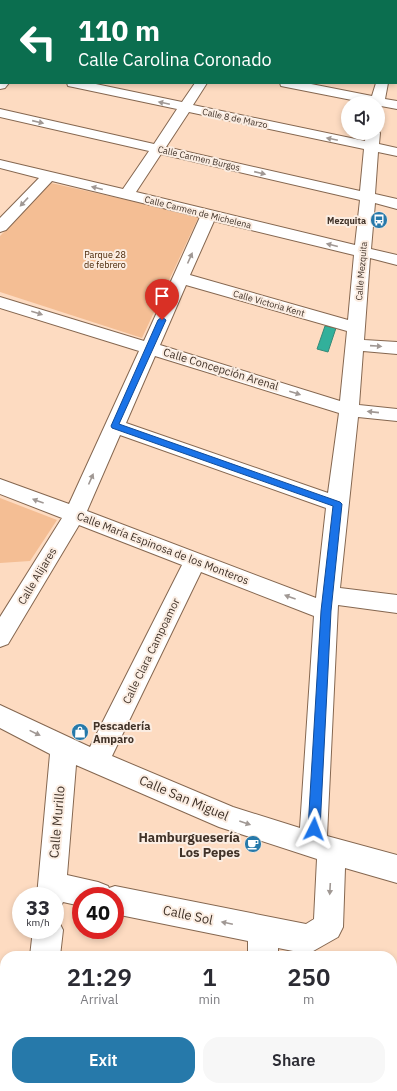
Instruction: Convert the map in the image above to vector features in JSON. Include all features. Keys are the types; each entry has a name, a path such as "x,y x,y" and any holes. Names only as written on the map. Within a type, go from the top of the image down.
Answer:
{"street":[{"name":"Calle 8 de Marzo","path":"78,84 184,107 341,135"},
{"path":"127,195 184,107 201,84"},
{"path":"291,84 349,96"},
{"path":"379,96 382,84"},
{"path":"385,103 397,105"},
{"name":"Calle Carmen Burgos","path":"0,113 397,204"},
{"name":"Calle 8 de Marzo","path":"372,140 397,152"},
{"name":"Calle Mezquita","path":"322,848 327,603 337,504 349,410 372,140"},
{"name":"Calle Carmen de Michelena","path":"0,164 397,260"},
{"path":"0,226 49,176"},
{"name":"Calle Alijares","path":"0,637 75,514 209,215"},
{"name":"Calle Victoria Kent","path":"181,278 356,336 397,348"},
{"name":"Calle Concepción Arenal","path":"0,302 150,347 349,410 397,415"},
{"path":"115,426 337,504"},
{"name":"Calle María Espinosa de los Monteros","path":"0,486 195,562 327,603 397,604"},
{"name":"Calle Clara Campoamor","path":"96,761 195,562"},
{"name":"Calle San Miguel","path":"0,716 64,748 229,818 322,848 397,869"},
{"name":"Calle Murillo","path":"51,887 64,748"},
{"name":"Calle Sol","path":"124,903 263,943 308,939 328,927 322,848"},
{"path":"46,951 47,939"}],"green space":[{"name":"Parque 28 de febrero","path":"51,183 199,216 142,338 0,292 0,236"},
{"path":"0,498 57,520 30,561 0,563"}],"water":[{"path":"325,326 336,328 328,352 317,349"}],"place":[{"name":"Mezquita","path":"379,220"},
{"name":"Pescadería Amparo","path":"80,732"},
{"name":"Hamburguesería Los Pepes","path":"253,844"}],"route":[{"path":"162,320 115,426 337,504 326,611 314,829"}]}
